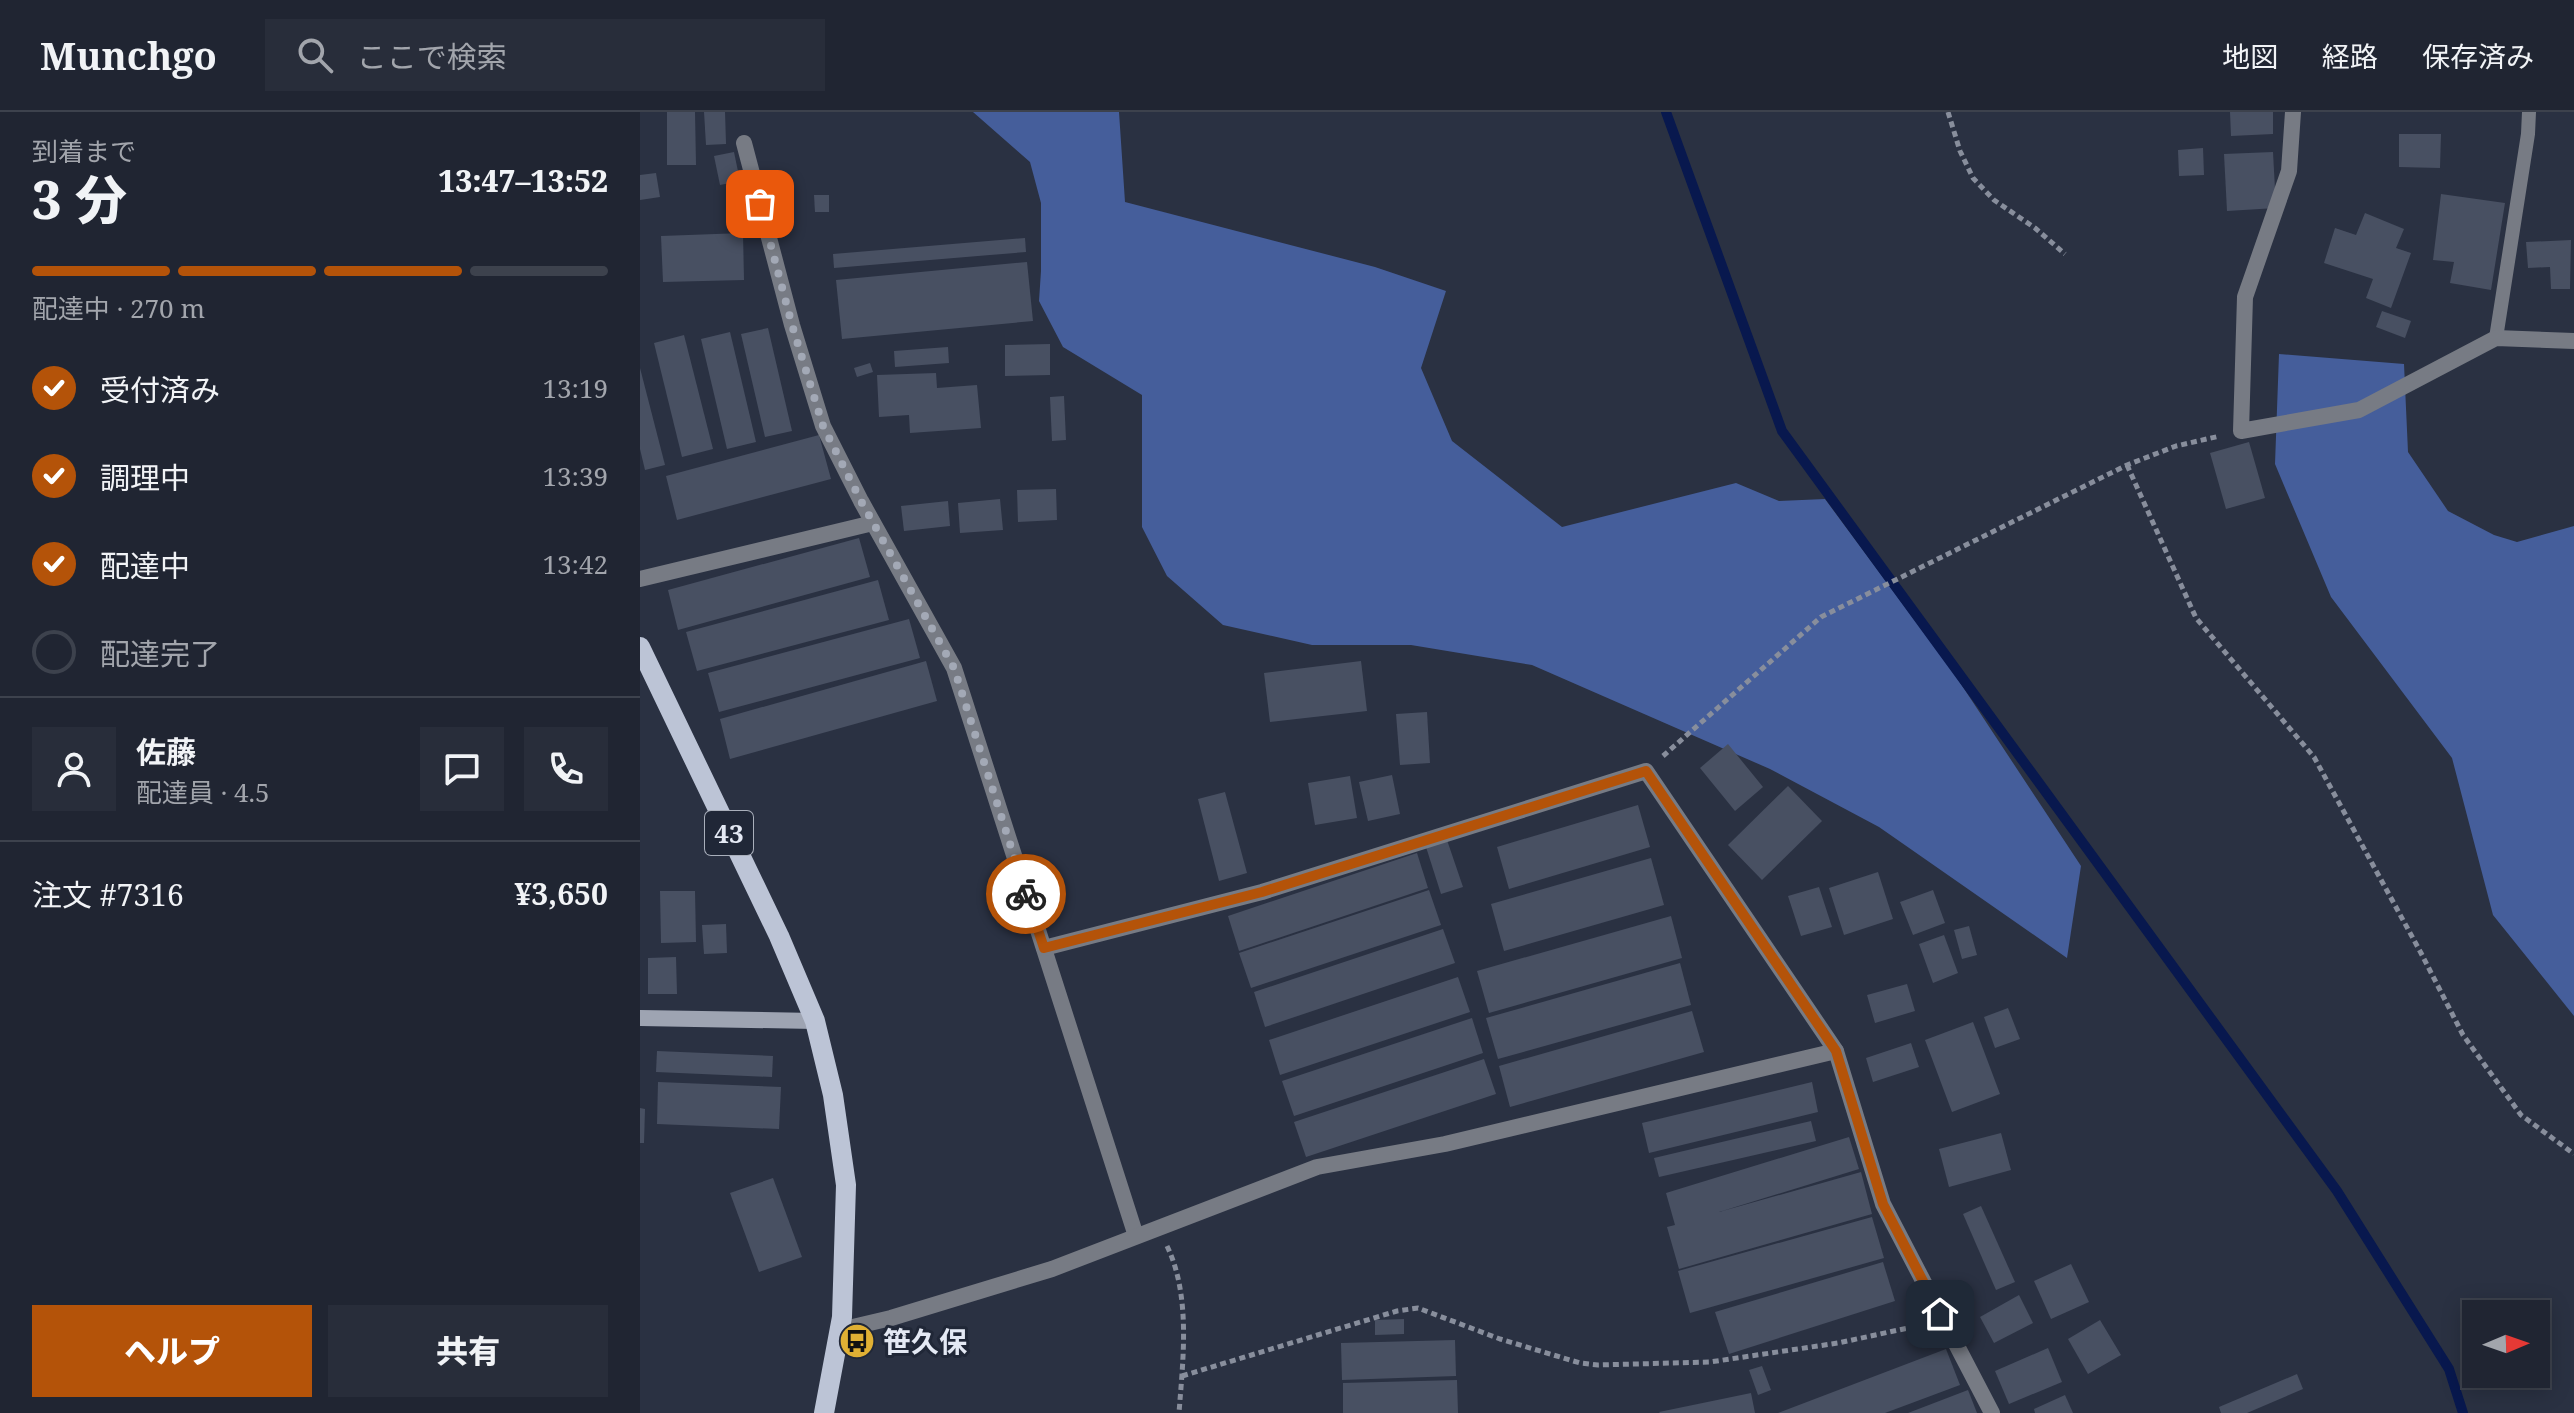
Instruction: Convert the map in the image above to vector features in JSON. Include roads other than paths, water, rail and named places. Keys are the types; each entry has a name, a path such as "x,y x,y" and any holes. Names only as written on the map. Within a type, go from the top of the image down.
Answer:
{"main road":[{"name":"43","path":"640,647 779,936 815,1021 833,1095 846,1185 846,1261 840,1330 824,1413"}],"street":[{"path":"2293,112 2289,171 2245,297 2241,431 2359,410 2496,338 2574,341"},
{"path":"744,143 792,325 823,426 954,668 1136,1236"},
{"path":"640,579 873,523"},
{"path":"1044,948 1262,892 1646,771 1836,1051 1883,1204 1992,1413"},
{"path":"640,1018 815,1021"},
{"path":"840,1330 891,1318 1052,1269 1317,1167 1445,1144 1836,1051"}],"lane":[{"path":"2496,338 2529,112"}],"waterway":[{"path":"1666,112 1782,431 2337,1191 2449,1369 2463,1413"}],"place":[{"name":"笹久保","path":"857,1341"}]}
